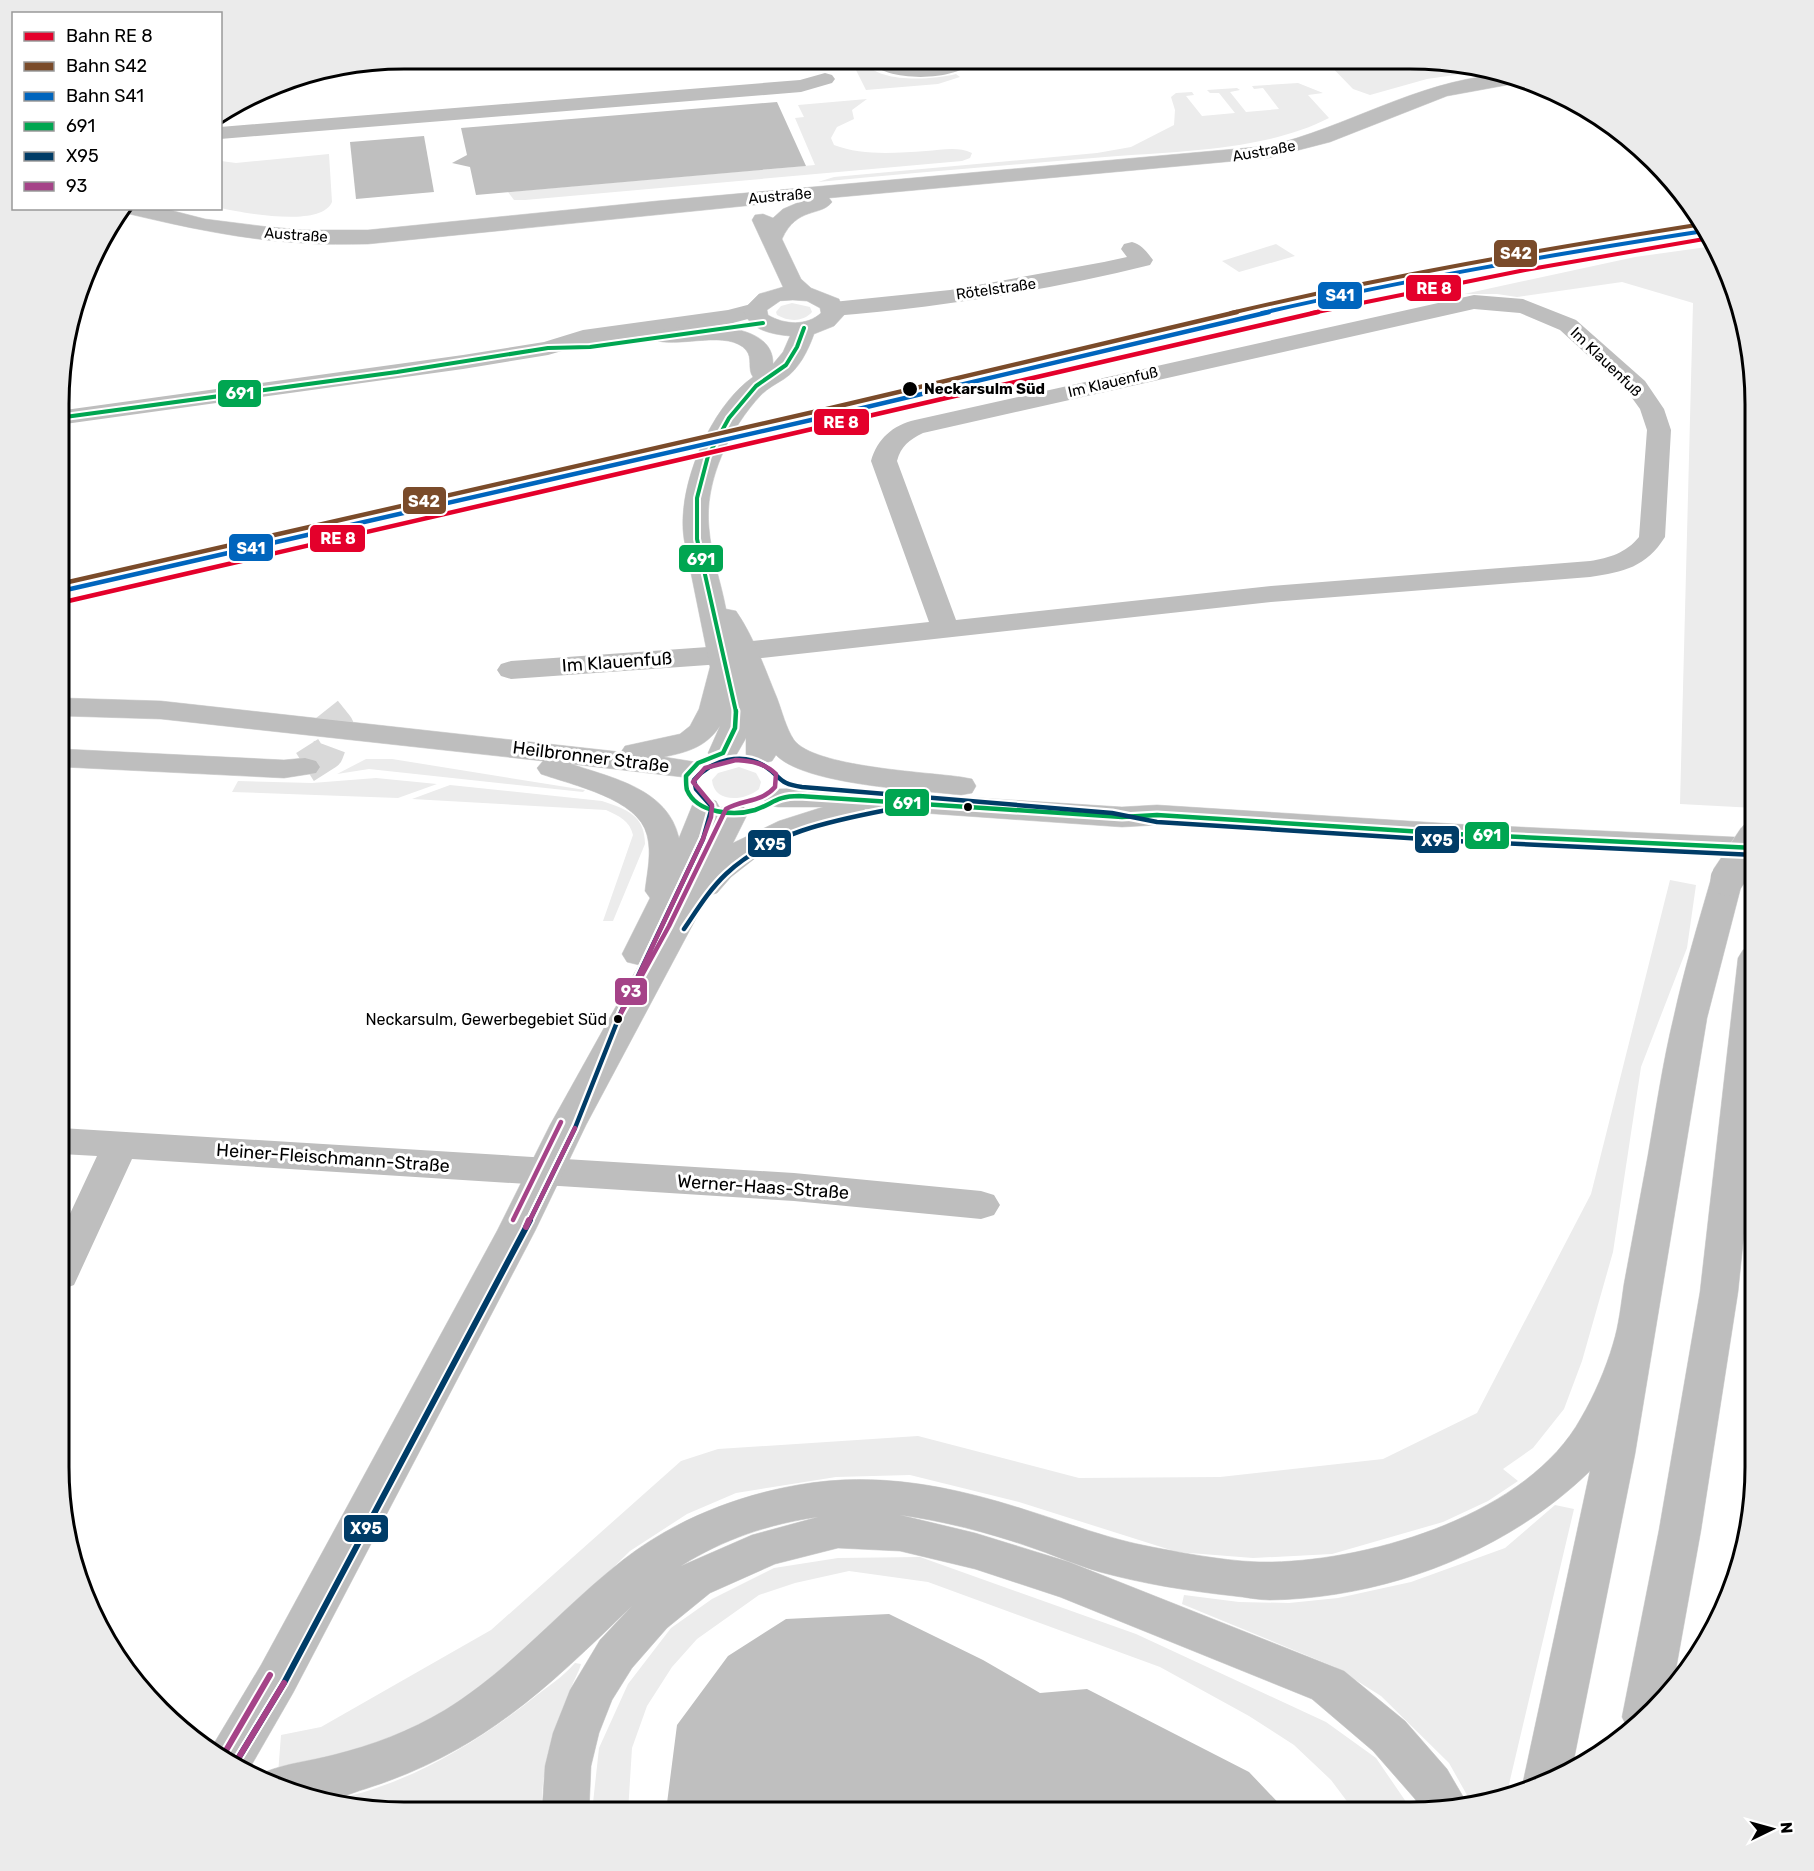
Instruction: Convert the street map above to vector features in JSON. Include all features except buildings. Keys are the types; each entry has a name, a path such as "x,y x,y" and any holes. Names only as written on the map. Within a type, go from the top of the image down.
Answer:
{"main road":[{"path":"222,134 801,86 825,79"},
{"name":"Austraße","path":"143,210 238,230 304,237 349,237 737,215 754,199 1268,152 1328,135 1420,98 1478,83 1500,81"},
{"path":"772,238 774,230 783,218 798,208 828,200 882,195 905,186"},
{"path":"548,348 583,337 729,317 767,314 804,328 823,323 833,314 831,304 820,297 803,293 791,282 754,199"},
{"path":"723,753 734,730 736,717 730,657 698,554 695,511 701,483 729,419 760,378 778,349 767,314 759,256 737,215"},
{"name":"Rötelstraße","path":"833,309 918,300 1051,281 1142,260 1132,249"},
{"path":"69,416 397,372 548,348 590,347 666,336 767,314 803,293"},
{"name":"Im Klauenfuß","path":"511,670 730,657 945,628 1271,594 1590,569 1616,565 1645,549 1652,537 1659,430 1652,409 1636,386 1568,325 1524,306 1474,302 915,427 900,434 887,447 884,461 945,628"},
{"path":"760,378 778,372 789,360 799,344 804,328"},
{"path":"666,336 717,334 745,338 758,347 762,355 760,378"},
{"path":"730,657 760,694 777,735 789,752 804,761 828,768 1058,801"},
{"path":"594,757 660,750 693,739 708,726 730,657"},
{"path":"760,694 761,755"},
{"path":"69,696 325,711"},
{"name":"Heilbronner Straße","path":"69,707 161,710 594,757 703,794"},
{"name":"Heilbronner Straße","path":"69,720 258,734 552,768 703,794"},
{"path":"232,1754 299,1637 516,1231 667,920 703,794 705,759 723,753 743,752 761,755 772,760 781,768 782,787"},
{"path":"69,758 284,769 305,767"},
{"path":"552,768 614,790 654,813 662,830 665,849 667,920"},
{"path":"703,794 750,811 766,806 782,787 824,782 1113,806 1157,815"},
{"path":"782,787 820,797 1122,817 1157,815 1479,835 1745,848"},
{"path":"667,920 727,862 750,846 813,819 892,802"},
{"path":"1548,1771 1614,1454 1690,1018 1727,879 1745,852"},
{"path":"1648,1703 1680,1530 1719,1292 1745,1051"},
{"name":"Heiner-Fleischmann-Straße","path":"69,1141 544,1171"},
{"path":"69,1256 121,1144"},
{"name":"Werner-Haas-Straße","path":"544,1171 794,1187 981,1205"},
{"path":"296,1784 336,1776 403,1755 464,1723 557,1647 643,1568 688,1539 744,1515 785,1505 855,1496 906,1498 947,1505 1020,1525 1116,1558 1183,1573 1268,1581 1348,1572 1440,1549 1493,1522 1535,1495 1580,1455 1604,1412 1630,1352"},
{"path":"566,1802 568,1766 576,1733 593,1690 616,1654 652,1614 695,1580 767,1548 838,1530 900,1533 975,1551 1069,1581 1328,1685 1389,1736 1431,1784 1441,1800"}],"shaded area":[{"path":"856,69 872,69 892,77 919,79 956,74 960,77 938,84 866,90"},
{"path":"879,69 962,69 938,76 921,77 889,73"},
{"path":"1334,69 1410,69 1465,74 1427,79 1370,95 1353,89"},
{"path":"1298,83 1323,93 1308,95 1329,118 1304,129 1249,143 1190,151 818,182 834,177 1097,153 1131,147 1174,125 1175,110 1171,97 1176,93 1192,92 1194,95 1186,96 1202,116 1235,113 1219,93 1210,93 1207,90 1237,88 1240,90 1230,92 1246,112 1279,109 1263,88 1254,89 1252,86"},
{"path":"867,99 852,110 854,119 837,127 831,138 834,145 856,151 879,153 955,149 972,153 970,158 962,161 525,200 514,200 508,192 815,165 795,118 804,117 798,105"},
{"path":"777,102 806,166 476,195 470,167 452,163 467,155 461,128"},
{"path":"424,136 434,192 356,199 350,142"},
{"path":"329,154 332,202 325,210 313,215 298,217 263,215 222,208 222,161 236,163"},
{"path":"1276,244 1295,256 1239,272 1222,261"},
{"path":"1705,247 1727,296 1739,339 1745,404 1745,807 1680,804 1693,303 1622,282 1517,297 1497,294 1464,294 1635,257"},
{"path":"792,303 810,307 812,312 796,320 777,315 776,312 781,306"},
{"path":"366,759 392,759 585,790 583,792 369,769 337,774"},
{"path":"739,767 756,773 761,782 759,789 739,798 724,797 714,788 712,780 718,773"},
{"path":"376,778 437,784 398,798 232,792 238,781 312,783"},
{"path":"450,785 602,801 626,810 638,820 642,826 645,844 613,921 603,921 633,835 632,830 623,819 606,810 412,799"},
{"path":"1670,880 1696,885 1687,948 1641,1067 1613,1252 1582,1361 1564,1409 1533,1448 1503,1469 1518,1481 1488,1501 1443,1522 1332,1554 1253,1558 1177,1552 1019,1502 910,1475 836,1477 736,1493 687,1514 630,1551 545,1635 447,1712 379,1742 278,1774 281,1735 321,1727 491,1630 681,1461 718,1449 918,1436 1079,1478 1220,1477 1383,1459 1477,1413 1591,1194"},
{"path":"1555,1505 1574,1509 1508,1787 1475,1796 1468,1797 1449,1763 1381,1696 1335,1667 1182,1604 1184,1595 1239,1602 1289,1603 1338,1598 1411,1582 1505,1548"},
{"path":"920,1557 1136,1634 1326,1722 1376,1758 1406,1802 1348,1802 1331,1780 1294,1745 1249,1716 1160,1667 928,1582 849,1571 795,1583 759,1595 697,1639 672,1667 647,1706 632,1748 629,1802 593,1802 599,1748 628,1684 671,1628 712,1599 774,1568 838,1558"},
{"path":"889,1614 983,1660 1040,1693 1087,1689 1249,1772 1278,1802 667,1802 677,1725 728,1656 786,1619"},
{"path":"575,1663 581,1664 552,1738 544,1775 542,1802 404,1802 347,1797 407,1776 460,1749 509,1717"}],"tunnel":[{"path":"305,767 327,753 337,726 325,711"}],"transit line":[{"path":"69,601 1343,306 1525,270 1701,240"},
{"name":"691","path":"69,416 397,372 548,348 590,347 763,323"},
{"name":"691","path":"804,328 797,347 786,365 756,386 729,418 708,456 697,498 697,539 722,656 736,706 735,728 723,753 698,763 686,776 687,790 701,804 719,811 738,813 758,809 778,798 799,796 1122,817 1157,815 1455,834 1745,848"},
{"name":"X95","path":"239,1758 284,1683 528,1224 575,1128 621,1012 703,839 712,807 696,789 694,780 708,767 727,760 747,760 765,766 782,782 796,787 1112,813 1157,822 1455,841 1745,855"},
{"name":"93","path":"736,760 768,767 776,774 775,787 763,798 726,809 669,926 619,1017 703,839 711,817 712,805 693,782 705,768 736,760"},
{"name":"X95","path":"684,929 709,893 726,874 761,848 802,830 887,810"},
{"name":"93","path":"513,1220 561,1122"},
{"name":"93","path":"526,1227 575,1128"},
{"name":"93","path":"226,1751 270,1675"},
{"name":"93","path":"239,1758 284,1683"}],"rail line":[{"name":"S42","path":"69,582 831,408 1329,290 1517,253 1693,226"},
{"name":"S41","path":"69,589 833,415 1331,297 1518,260 1697,232"}],"place":[{"name":"Neckarsulm Süd","path":"910,389"},
{"name":"Neckarsulm, Gewerbegebiet Süd","path":"618,1019"}]}
